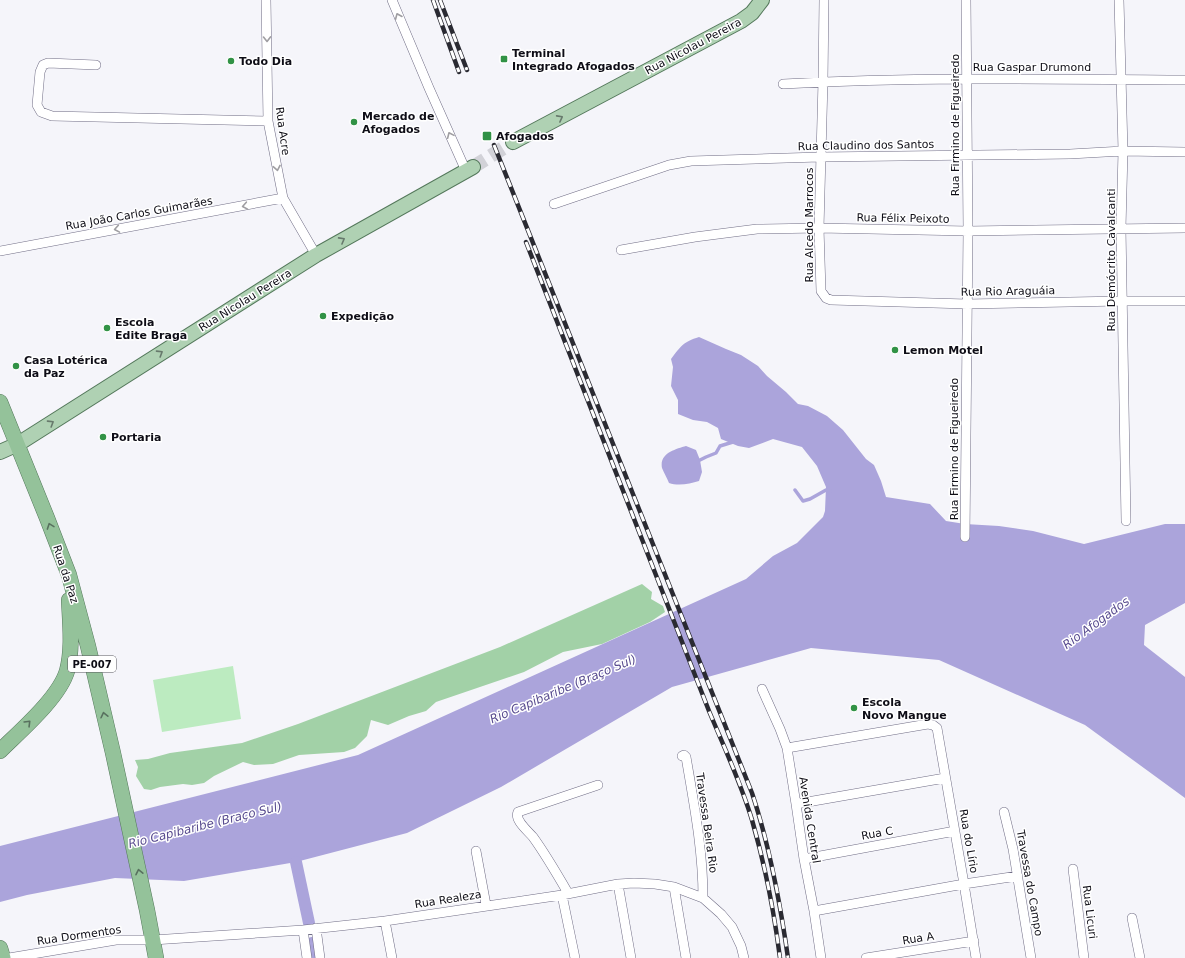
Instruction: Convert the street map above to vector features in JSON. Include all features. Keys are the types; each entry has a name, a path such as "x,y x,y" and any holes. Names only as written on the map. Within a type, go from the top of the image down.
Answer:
{"highway":[{"name":"Rua da Paz","path":"0,402 18,444 68,576 88,646 113,753 153,940"},
{"path":"0,751 44,707 60,686 66,672 70,646 68,576"},
{"name":"PE-007","path":"153,940 156,958"},
{"path":"0,948 3,958"}],"main road":[{"name":"Rua Nicolau Pereira","path":"513,142 741,21 752,13 762,0"},
{"name":"Rua Nicolau Pereira","path":"0,452 18,444 316,255 469,169"}],"street":[{"name":"Rua Acre","path":"266,0 268,121 283,198 316,255"},
{"path":"392,0 429,88 469,169"},
{"name":"Rua Alcedo Marrocos","path":"824,0 819,228 821,292 826,298 831,300"},
{"name":"Rua Firmino de Figueiredo","path":"965,537 968,231 966,0"},
{"name":"Rua Demócrito Cavalcanti","path":"1119,0 1123,151 1121,228 1126,521"},
{"path":"96,65 48,63 44,65 40,72 37,105 41,112 52,116 268,121"},
{"name":"Rua Gaspar Drumond","path":"783,84 967,79 1185,80"},
{"name":"Rua Claudino dos Santos","path":"554,204 669,165 691,161 820,157 1070,154 1123,151 1185,152"},
{"name":"Rua João Carlos Guimarães","path":"0,251 283,198"},
{"name":"Rua Félix Peixoto","path":"621,250 695,237 757,229 819,228 968,231 1185,228"},
{"name":"Rua Rio Araguáia","path":"831,300 967,304 1185,301"},
{"name":"Avenida Central","path":"762,689 787,748 821,958"},
{"name":"Rua do Lírio","path":"787,748 928,724 937,728 976,958"},
{"name":"Travessa Beira Rio","path":"682,756 684,755 686,757 698,832 703,874 703,898"},
{"path":"796,804 945,778"},
{"path":"575,958 565,894 544,853 519,820 517,814 518,812 598,785"},
{"name":"Travessa do Campo","path":"1004,812 1013,849 1032,958"},
{"name":"Rua C","path":"804,859 954,831"},
{"path":"476,851 486,905"},
{"name":"Rua Licuri","path":"1073,869 1084,958"},
{"path":"814,911 964,884 1018,876"},
{"name":"Rua Realeza","path":"153,940 303,930 385,921 565,894 618,884 634,883 674,887 703,898 721,914 732,927 741,946 744,958"},
{"path":"618,884 632,958"},
{"path":"674,887 686,958"},
{"path":"1132,918 1140,958"},
{"path":"385,921 392,958"},
{"path":"316,928 320,958"},
{"path":"303,930 307,958"},
{"name":"Rua Dormentos","path":"9,958 116,940 153,940"},
{"name":"Rua A","path":"866,958 974,941"}],"green space":[{"path":"642,584 652,592 651,599 663,606 665,612 650,622 602,644 563,652 524,672 436,702 426,711 388,725 371,720 367,736 355,748 344,752 299,755 273,764 254,765 243,762 214,776 204,783 192,785 183,784 160,787 151,790 144,789 136,776 138,767 135,760 148,759 170,753 242,743 298,724 500,647"},
{"path":"233,666 241,719 162,732 153,680"}],"water":[{"path":"699,337 741,355 758,366 798,404 808,406 827,416 843,430 866,459 874,465 886,497 930,504 946,521 1033,531 1084,544 1165,524 1185,524 1185,603 1145,625 1144,645 1185,677 1185,798 1085,725 939,660 811,648 672,687 501,787 407,833 296,862 184,881 115,878 27,895 0,902 0,846 358,755 746,579 773,556 797,543 823,517 825,511 826,487 817,466 802,447 773,439 749,448 738,446 721,439 718,428 707,422 693,420 678,414 678,400 671,386 673,367 671,359 683,345"},
{"path":"686,446 696,450 700,460 702,472 699,481 684,484 669,483 662,468 663,459 669,452"}],"waterway":[{"path":"700,460 716,453 720,446 733,442"},
{"path":"795,490 803,501 810,499 826,490 830,491"},
{"path":"296,862 309,923"},
{"path":"312,943 314,958"}],"tunnel":[{"path":"473,167 513,142"}],"railway":[{"path":"433,0 459,72"},
{"path":"440,0 467,70"},
{"path":"494,145 752,793 774,875 788,958"},
{"path":"526,242 709,711 743,792 757,837 765,871 780,958"}],"place":[{"name":"Terminal Integrado Afogados","path":"504,59"},
{"name":"Todo Dia","path":"231,61"},
{"name":"Mercado de Afogados","path":"354,122"},
{"name":"Afogados","path":"487,136"},
{"name":"Expedição","path":"323,316"},
{"name":"Escola Edite Braga","path":"107,328"},
{"name":"Lemon Motel","path":"895,350"},
{"name":"Casa Lotérica da Paz","path":"16,366"},
{"name":"Portaria","path":"103,437"},
{"name":"Escola Novo Mangue","path":"854,708"}],"water label":[{"name":"Rio Afogados","path":"1096,623"},
{"name":"Rio Capibaribe (Braço Sul)","path":"563,689"},
{"name":"Rio Capibaribe (Braço Sul)","path":"205,825"}]}
